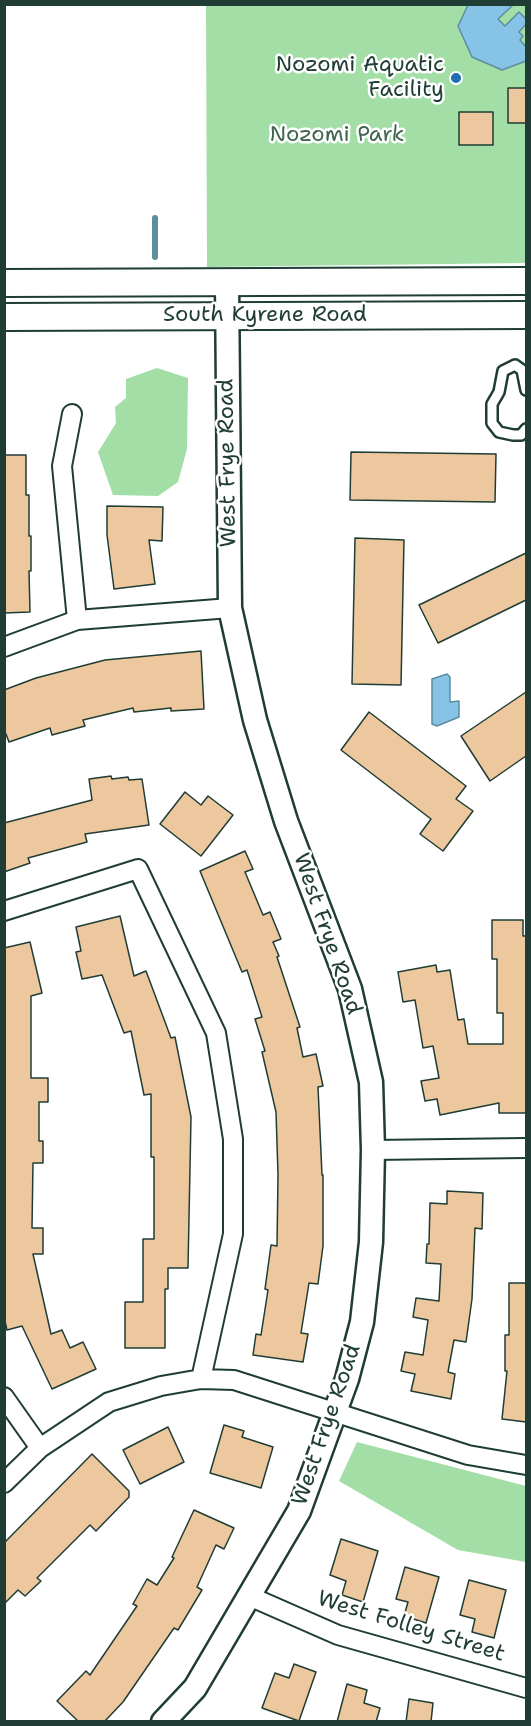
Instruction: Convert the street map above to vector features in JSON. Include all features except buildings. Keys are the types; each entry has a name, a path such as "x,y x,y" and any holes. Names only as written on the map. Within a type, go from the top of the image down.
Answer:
{"main road":[{"name":"South Kyrene Road","path":"4,283 526,281"},
{"name":"South Kyrene Road","path":"4,317 526,315"}],"street":[{"name":"West Frye Road","path":"163,1722 195,1688 298,1511 336,1413 362,1322 371,1242 373,1150 371,1082 350,989 286,821 255,720 230,608 227,283"},
{"path":"72,414 62,466 77,620"},
{"path":"4,647 77,620 230,608"},
{"path":"4,911 138,870 216,1033 232,1139 232,1234 201,1379"},
{"path":"373,1150 526,1148"},
{"path":"4,1483 40,1448 109,1402 161,1386 201,1379 234,1380 468,1455 526,1465"},
{"path":"4,1397 40,1448"},
{"name":"West Folley Street","path":"249,1596 338,1635 526,1688"}],"lane":[{"path":"526,390 522,370 514,365 503,370 499,392 492,404 492,423 499,432 521,435 526,429"}],"green space":[{"name":"Nozomi Park","path":"206,5 526,5 526,263 207,267"},
{"path":"157,368 188,378 187,449 178,482 158,496 113,495 98,452 116,423 115,407 126,398 126,379"},
{"path":"357,1442 526,1486 526,1562 458,1550 339,1481"}],"water":[{"path":"468,5 513,5 498,19 505,26 519,12 526,19 526,24 519,32 523,36 520,40 526,47 526,61 502,70 472,57 458,26"},
{"path":"447,674 450,677 450,702 459,701 459,717 437,726 432,724 432,679"}],"waterway":[{"path":"155,218 155,257"}],"place":[{"name":"Nozomi Aquatic Facility","path":"456,78"}]}
